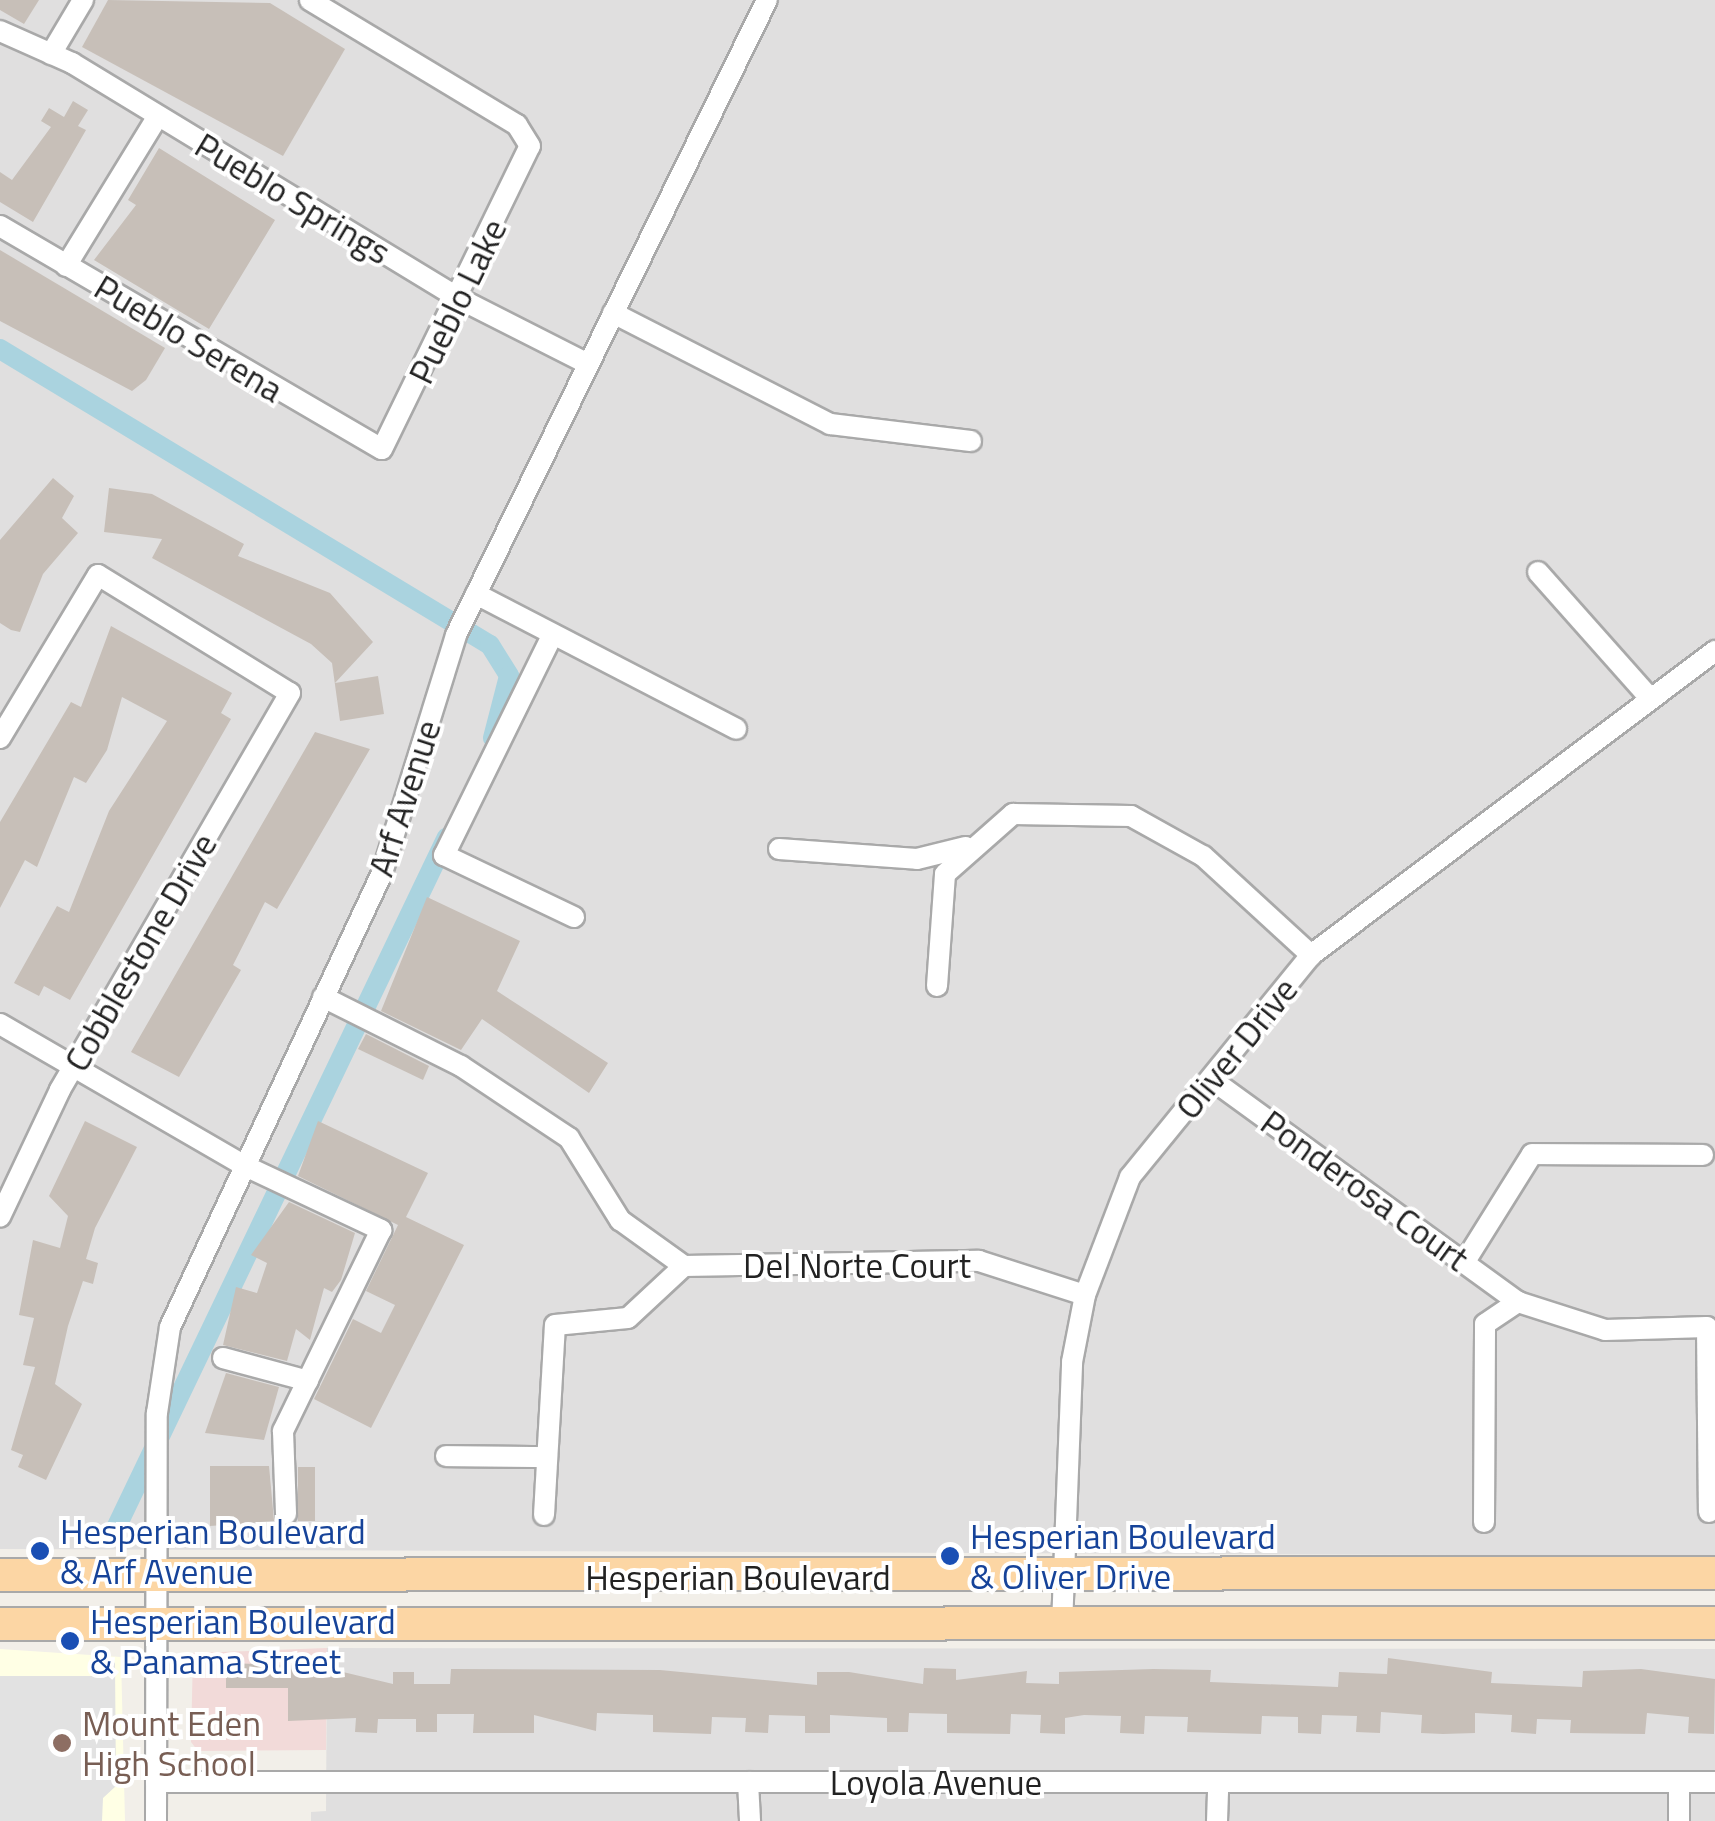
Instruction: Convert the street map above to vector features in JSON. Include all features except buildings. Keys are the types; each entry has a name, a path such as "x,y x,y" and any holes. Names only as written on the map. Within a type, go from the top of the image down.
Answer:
{"main road":[{"name":"Hesperian Boulevard","path":"0,1575 1064,1578 1715,1573"},
{"name":"Hesperian Boulevard","path":"0,1624 1062,1626 1715,1622"}],"street":[{"path":"51,54 84,0"},
{"name":"Pueblo Lake","path":"310,0 517,125 530,146 460,298 378,450"},
{"name":"Arf Avenue","path":"156,1821 160,1368 184,1288 387,860 476,594 767,0"},
{"name":"Pueblo Springs","path":"0,31 51,54 158,116 460,298 588,364"},
{"path":"66,266 158,116"},
{"name":"Pueblo Serena","path":"0,226 378,450"},
{"path":"613,313 830,424 971,442"},
{"path":"1538,572 1650,697"},
{"name":"Cobblestone Drive","path":"0,738 98,575 290,693 74,1069 0,1217"},
{"path":"476,594 550,640 736,728"},
{"path":"550,640 444,855 574,917"},
{"name":"Oliver Drive","path":"1062,1626 1072,1362 1085,1295 1130,1176 1311,955 1715,651"},
{"path":"937,986 945,874 966,847 1013,814 1132,816 1203,856 1311,955"},
{"path":"779,849 916,858 966,847"},
{"path":"323,997 461,1066 570,1138 620,1220 684,1266 628,1318 555,1325 544,1515"},
{"path":"0,1024 242,1165 381,1230 283,1431 286,1514"},
{"name":"Ponderosa Court","path":"1211,1079 1518,1302 1605,1330 1707,1327 1709,1512"},
{"path":"1464,1263 1532,1154 1703,1155"},
{"name":"Del Norte Court","path":"684,1266 979,1261 1085,1295"},
{"path":"1484,1522 1485,1324 1518,1302"},
{"path":"223,1358 308,1381"},
{"path":"446,1456 547,1457"},
{"name":"Loyola Avenue","path":"156,1782 1715,1782"},
{"path":"748,1782 750,1821"},
{"path":"1217,1821 1218,1782"},
{"path":"1678,1782 1679,1821"}],"shaded area":[{"path":"0,0 1715,0 1715,1556 0,1549"},
{"path":"327,1648 1715,1649 1715,1821 311,1821 311,1812 326,1811"},
{"path":"327,1648 326,1750 198,1751 191,1742 193,1653"},
{"name":"Mount Eden High School","path":"0,1649 121,1657 125,1821 0,1821"},
{"name":"Mount Eden High School","path":"101,1654 115,1663 116,1786 103,1798 102,1821 0,1821 0,1676 99,1676"}],"waterway":[{"path":"0,349 490,645 509,676 493,738"},
{"path":"115,1530 447,837"}],"place":[{"name":"Hesperian Boulevard & Arf Avenue","path":"40,1551"},
{"name":"Hesperian Boulevard & Oliver Drive","path":"950,1556"},
{"name":"Hesperian Boulevard & Panama Street","path":"70,1641"},
{"name":"Mount Eden High School","path":"62,1743"}]}
